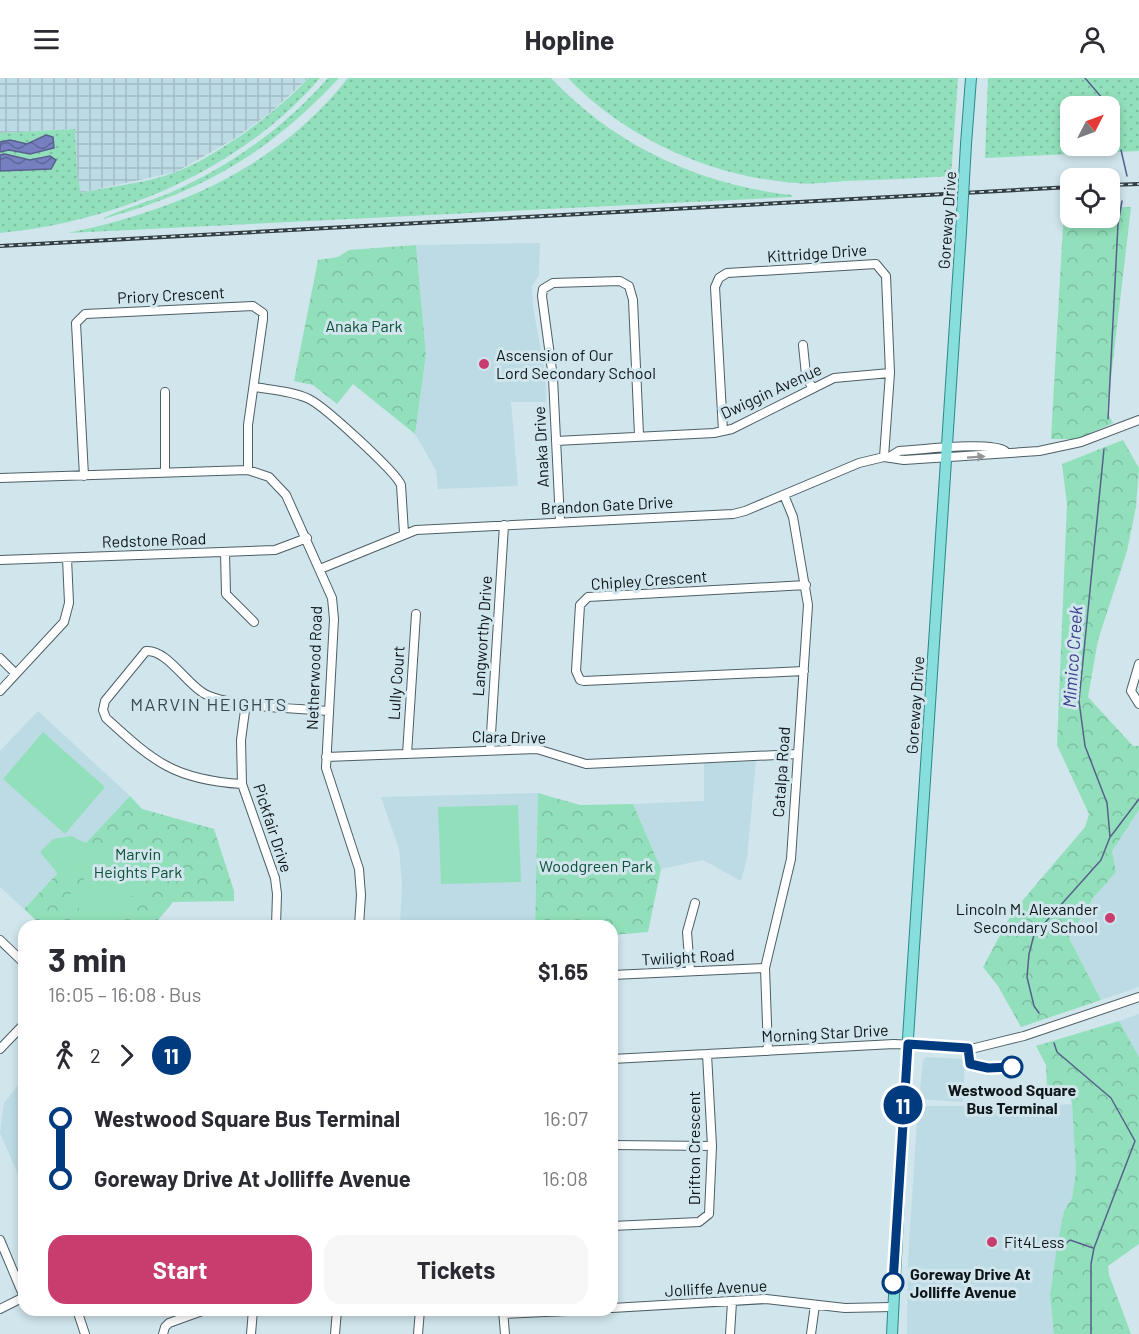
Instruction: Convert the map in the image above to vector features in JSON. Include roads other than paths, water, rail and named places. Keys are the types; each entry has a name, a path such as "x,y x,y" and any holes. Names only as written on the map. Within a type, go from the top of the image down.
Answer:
{"main road":[{"name":"Goreway Drive","path":"892,1334 908,1044 971,78"}],"street":[{"name":"Kittridge Drive","path":"723,431 715,287 723,274 876,264 886,276 890,373 888,457"},
{"name":"Anaka Drive","path":"560,521 553,378 543,289 553,283 620,281 629,286 633,300 639,435"},
{"name":"Priory Crescent","path":"84,476 76,323 85,314 258,308 263,319 248,425 248,470"},
{"path":"802,345 806,375 812,388"},
{"name":"Dwiggin Avenue","path":"556,441 723,431 732,429 812,388 844,375 890,373"},
{"path":"254,387 310,399 384,464 398,478 401,485 404,533"},
{"path":"165,392 165,471"},
{"name":"Brandon Gate Drive","path":"320,569 404,533 560,521 733,514 850,466 888,457 904,460 946,453 1000,455 1005,451 1059,447 1139,420"},
{"name":"Netherwood Road","path":"0,478 248,470 268,477 279,486 288,498 307,538 334,607 326,757 329,779 359,869 361,895 359,920"},
{"name":"Catalpa Road","path":"768,1051 765,968 790,859 808,605 806,585 798,559 793,517 784,495"},
{"name":"Langworthy Drive","path":"490,750 504,525"},
{"name":"Redstone Road","path":"0,560 275,550 307,538"},
{"path":"225,553 226,594 254,622"},
{"path":"0,691 64,622 69,603 67,558"},
{"name":"Chipley Crescent","path":"804,670 584,681 580,680 576,671 580,605 588,597 806,585"},
{"name":"Lully Court","path":"406,754 416,614"},
{"path":"243,784 206,782 161,764 106,718 103,706 142,655 152,650 204,694 246,703 329,711"},
{"path":"0,658 16,674"},
{"path":"1139,664 1131,691 1139,704"},
{"name":"Pickfair Drive","path":"246,703 241,740 243,784 275,878 276,920"},
{"name":"Clara Drive","path":"326,757 537,749 586,764 797,754"},
{"path":"690,971 687,932 695,903"},
{"path":"0,940 18,957"},
{"name":"Twilight Road","path":"618,975 765,968"},
{"name":"Morning Star Drive","path":"618,1059 908,1044 968,1048 990,1045 1139,997"},
{"path":"0,1049 18,1030"},
{"name":"Drifton Crescent","path":"618,1226 704,1220 709,1214 712,1146 707,1054"},
{"path":"618,1145 712,1146"},
{"path":"0,1240 18,1283"},
{"name":"Jolliffe Avenue","path":"618,1308 766,1299 845,1308 892,1307"},
{"path":"0,1309 18,1300"},
{"path":"730,1334 732,1302"},
{"path":"811,1334 814,1305"},
{"path":"79,1316 85,1334"},
{"path":"163,1334 169,1323 188,1316"},
{"path":"251,1334 252,1316"},
{"path":"335,1334 336,1316"},
{"path":"418,1334 420,1316"},
{"path":"504,1316 505,1334"}],"water":[{"path":"46,135 53,137 54,148 30,154 9,150 0,152 0,142 10,140 27,144"},
{"path":"5,154 30,160 50,156 56,160 51,169 0,171 0,155"}],"waterway":[{"name":"Mimico Creek","path":"1085,78 1100,96"},
{"name":"Mimico Creek","path":"1121,150 1127,176"},
{"name":"Mimico Creek","path":"1108,419 1118,224 1122,201"},
{"name":"Mimico Creek","path":"1039,1013 1034,1006 1027,977 1029,954 1034,935 1101,860 1110,837 1107,803 1085,746 1079,701 1104,449"},
{"path":"1111,836 1139,799"},
{"name":"Mimico Creek","path":"1054,1043 1057,1052 1111,1098 1135,1141 1094,1248 1091,1264 1091,1334"},
{"path":"1059,1246 1063,1246 1070,1240 1093,1248"}],"railway":[{"path":"1120,185 1139,184"},
{"path":"0,246 1060,188"}],"place":[{"name":"Ascension of Our Lord Secondary School","path":"484,364"},
{"name":"Lincoln M. Alexander Secondary School","path":"1110,918"},
{"name":"Westwood Square Bus Terminal","path":"1012,1067"},
{"name":"Fit4Less","path":"992,1242"},
{"name":"Goreway Drive At Jolliffe Avenue","path":"893,1283"}],"district":[{"name":"MARVIN HEIGHTS","path":"209,705"}],"park label":[{"name":"Anaka Park","path":"364,326"},
{"name":"Marvin Heights Park","path":"138,863"},
{"name":"Woodgreen Park","path":"596,866"}]}
